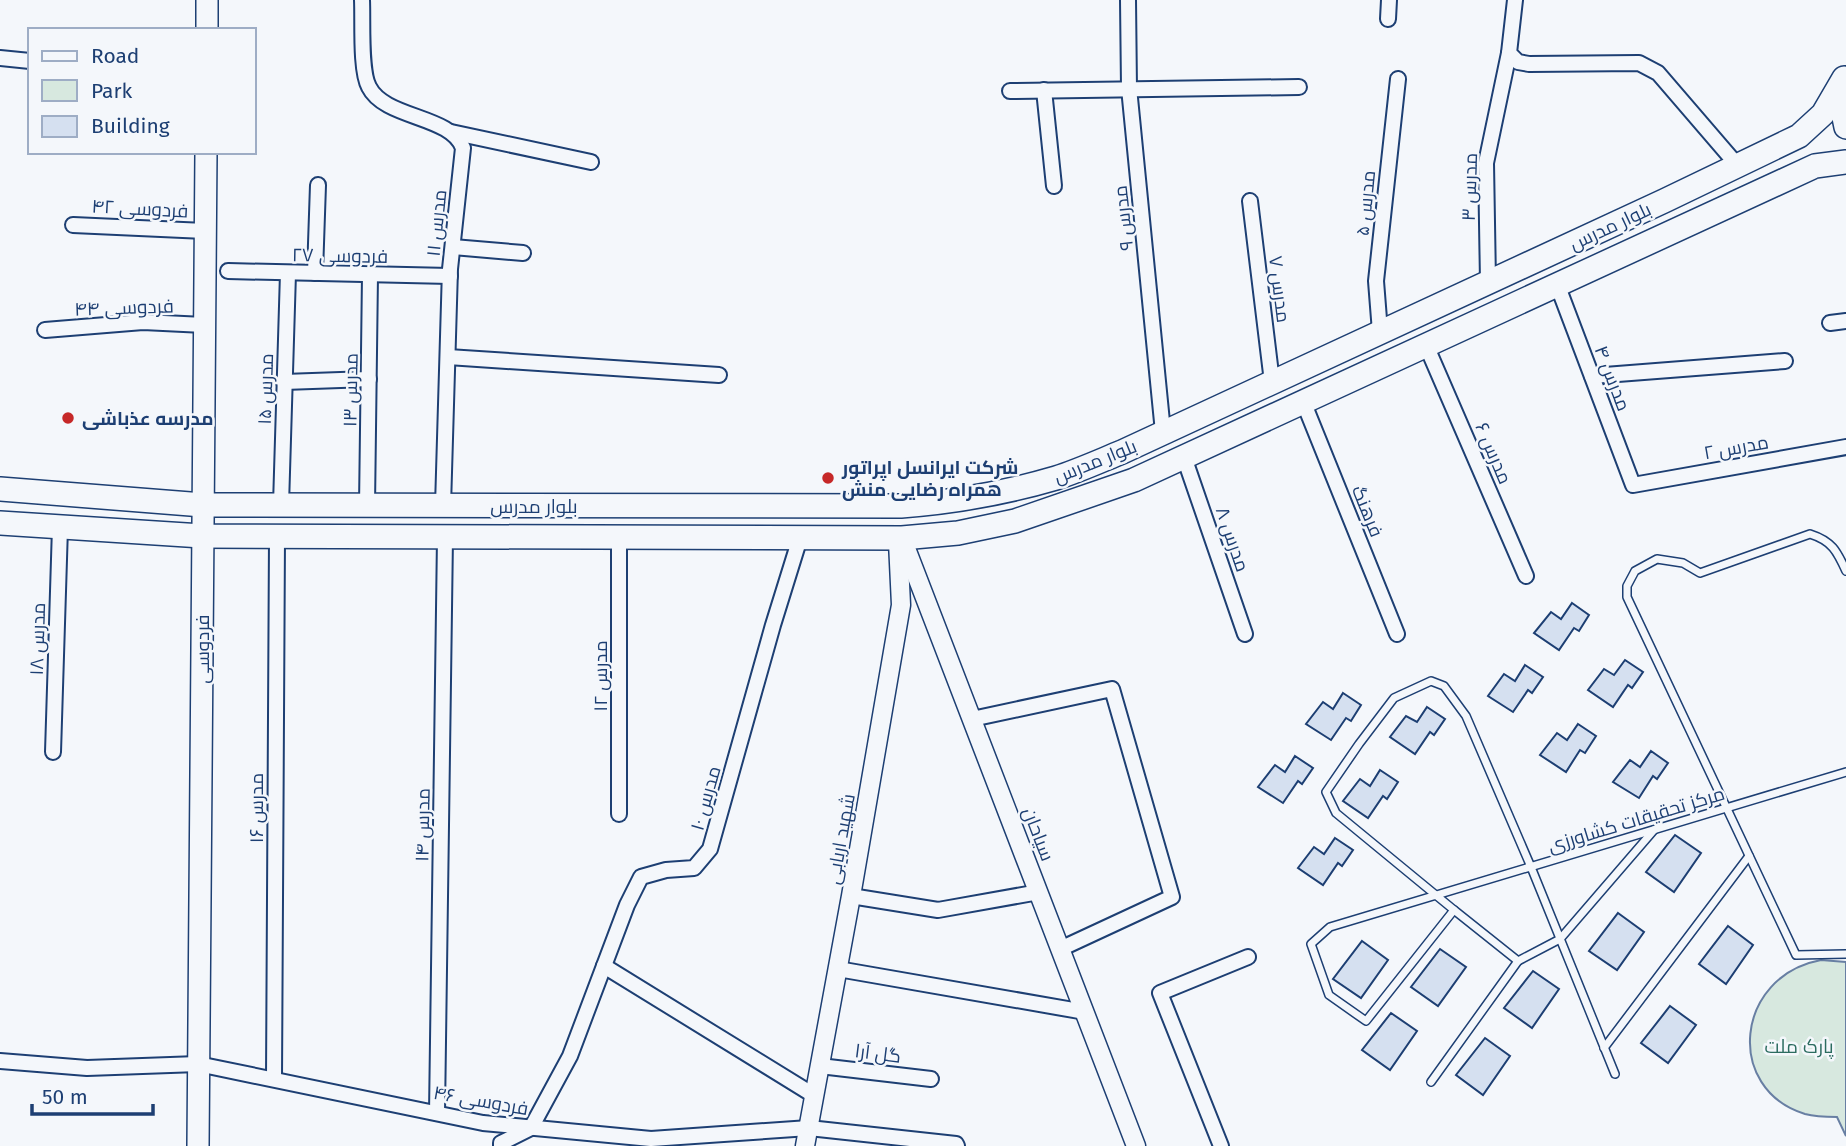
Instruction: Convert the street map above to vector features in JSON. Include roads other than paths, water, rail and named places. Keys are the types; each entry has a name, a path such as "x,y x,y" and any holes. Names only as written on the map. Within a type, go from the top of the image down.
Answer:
{"main road":[{"path":"206,28 207,0"},
{"path":"1845,75 1841,103 1846,127"},
{"name":"بلوار مدرس","path":"0,489 203,505 901,506 953,502 1058,477 1122,452 1738,166 1799,136 1823,114 1845,75"},
{"name":"فردوسی","path":"198,1146 206,154"},
{"name":"بلوار مدرس","path":"0,523 202,536 277,537 900,538 958,533 1015,521 1134,480 1815,166 1846,162"},
{"path":"1657,204 1670,233"}],"street":[{"path":"362,0 365,72 370,89 388,104 449,132 591,162"},
{"name":"مدرس ۹","path":"1128,0 1129,88 1163,432"},
{"path":"1388,19 1390,0"},
{"name":"مدرس ۳","path":"1488,282 1486,163 1510,53 1515,0"},
{"path":"1510,53 1518,62 1529,64 1639,63 1658,74 1738,166"},
{"path":"0,58 28,61"},
{"name":"مدرس ۵","path":"1380,332 1376,281 1398,79"},
{"path":"1010,91 1300,87"},
{"path":"1044,90 1054,186"},
{"name":"مدرس ۱۱","path":"443,506 450,276 463,148 457,137 449,132"},
{"path":"315,274 317,185"},
{"name":"مدرس ۷","path":"1250,201 1272,382"},
{"name":"فردوسی ۴۲","path":"73,225 205,230"},
{"path":"453,247 523,253"},
{"name":"فردوسی ۲۷","path":"229,271 450,276"},
{"name":"مدرس ۱۵","path":"281,505 288,273"},
{"name":"مدرس ۱۳","path":"367,506 370,275"},
{"name":"مدرس ۴","path":"1557,284 1633,485"},
{"path":"1830,323 1846,321"},
{"name":"فردوسی ۴۴","path":"45,330 143,322 204,325"},
{"name":"مدرس ۶","path":"1426,345 1526,576"},
{"path":"448,357 719,375"},
{"path":"1592,376 1784,361"},
{"path":"284,382 369,379"},
{"name":"فرهنگ","path":"1303,401 1397,634"},
{"name":"مدرس ۲","path":"1633,485 1846,447"},
{"name":"مدرس ۸","path":"1184,457 1245,634"},
{"name":"مدرس ۱۸","path":"52,752 60,527"},
{"name":"مدرس ۱۶","path":"274,1079 277,537"},
{"name":"مدرس ۱۴","path":"437,1113 444,537"},
{"name":"مدرس ۱۲","path":"619,814 620,537"},
{"name":"مدرس ۱۰","path":"531,1128 570,1056 627,905 641,877 666,870 694,868 710,849 800,538"},
{"name":"سیاحان","path":"900,538 1136,1146"},
{"name":"شهید اربابی","path":"805,1146 901,605 900,538"},
{"path":"900,588 920,585"},
{"path":"972,719 1112,689 1172,897 1060,949"},
{"path":"851,896 938,910 1039,892"},
{"path":"1221,1146 1160,993 1248,957"},
{"path":"604,966 814,1096"},
{"path":"838,970 1085,1012"},
{"name":"فردوسی ۴۶","path":"0,1061 87,1068 198,1064 483,1123 651,1143 809,1128 957,1146"},
{"name":"گل آرا","path":"820,1066 931,1079"},
{"path":"501,1146 501,1143 531,1128"}],"lane":[{"path":"1846,572 1839,556 1826,539 1811,534 1700,573 1683,563 1657,559 1635,571 1627,586 1627,597 1796,955 1846,954"},
{"path":"1518,961 1336,813 1326,792 1394,698 1431,681 1444,686 1466,716 1615,1074"},
{"name":"مرکز تحقیقات کشاورزی","path":"1454,910 1366,1021 1329,995 1311,944 1330,928 1846,772"},
{"path":"1431,1082 1518,961 1560,939 1654,830"},
{"path":"1604,1048 1749,856"}],"place":[{"name":"مدرسه عذباشی","path":"68,418"},
{"name":"شرکت ایرانسل اپراتور همراه رضایی منش","path":"828,478"}],"park label":[{"name":"پارک ملت","path":"1799,1046"}]}
